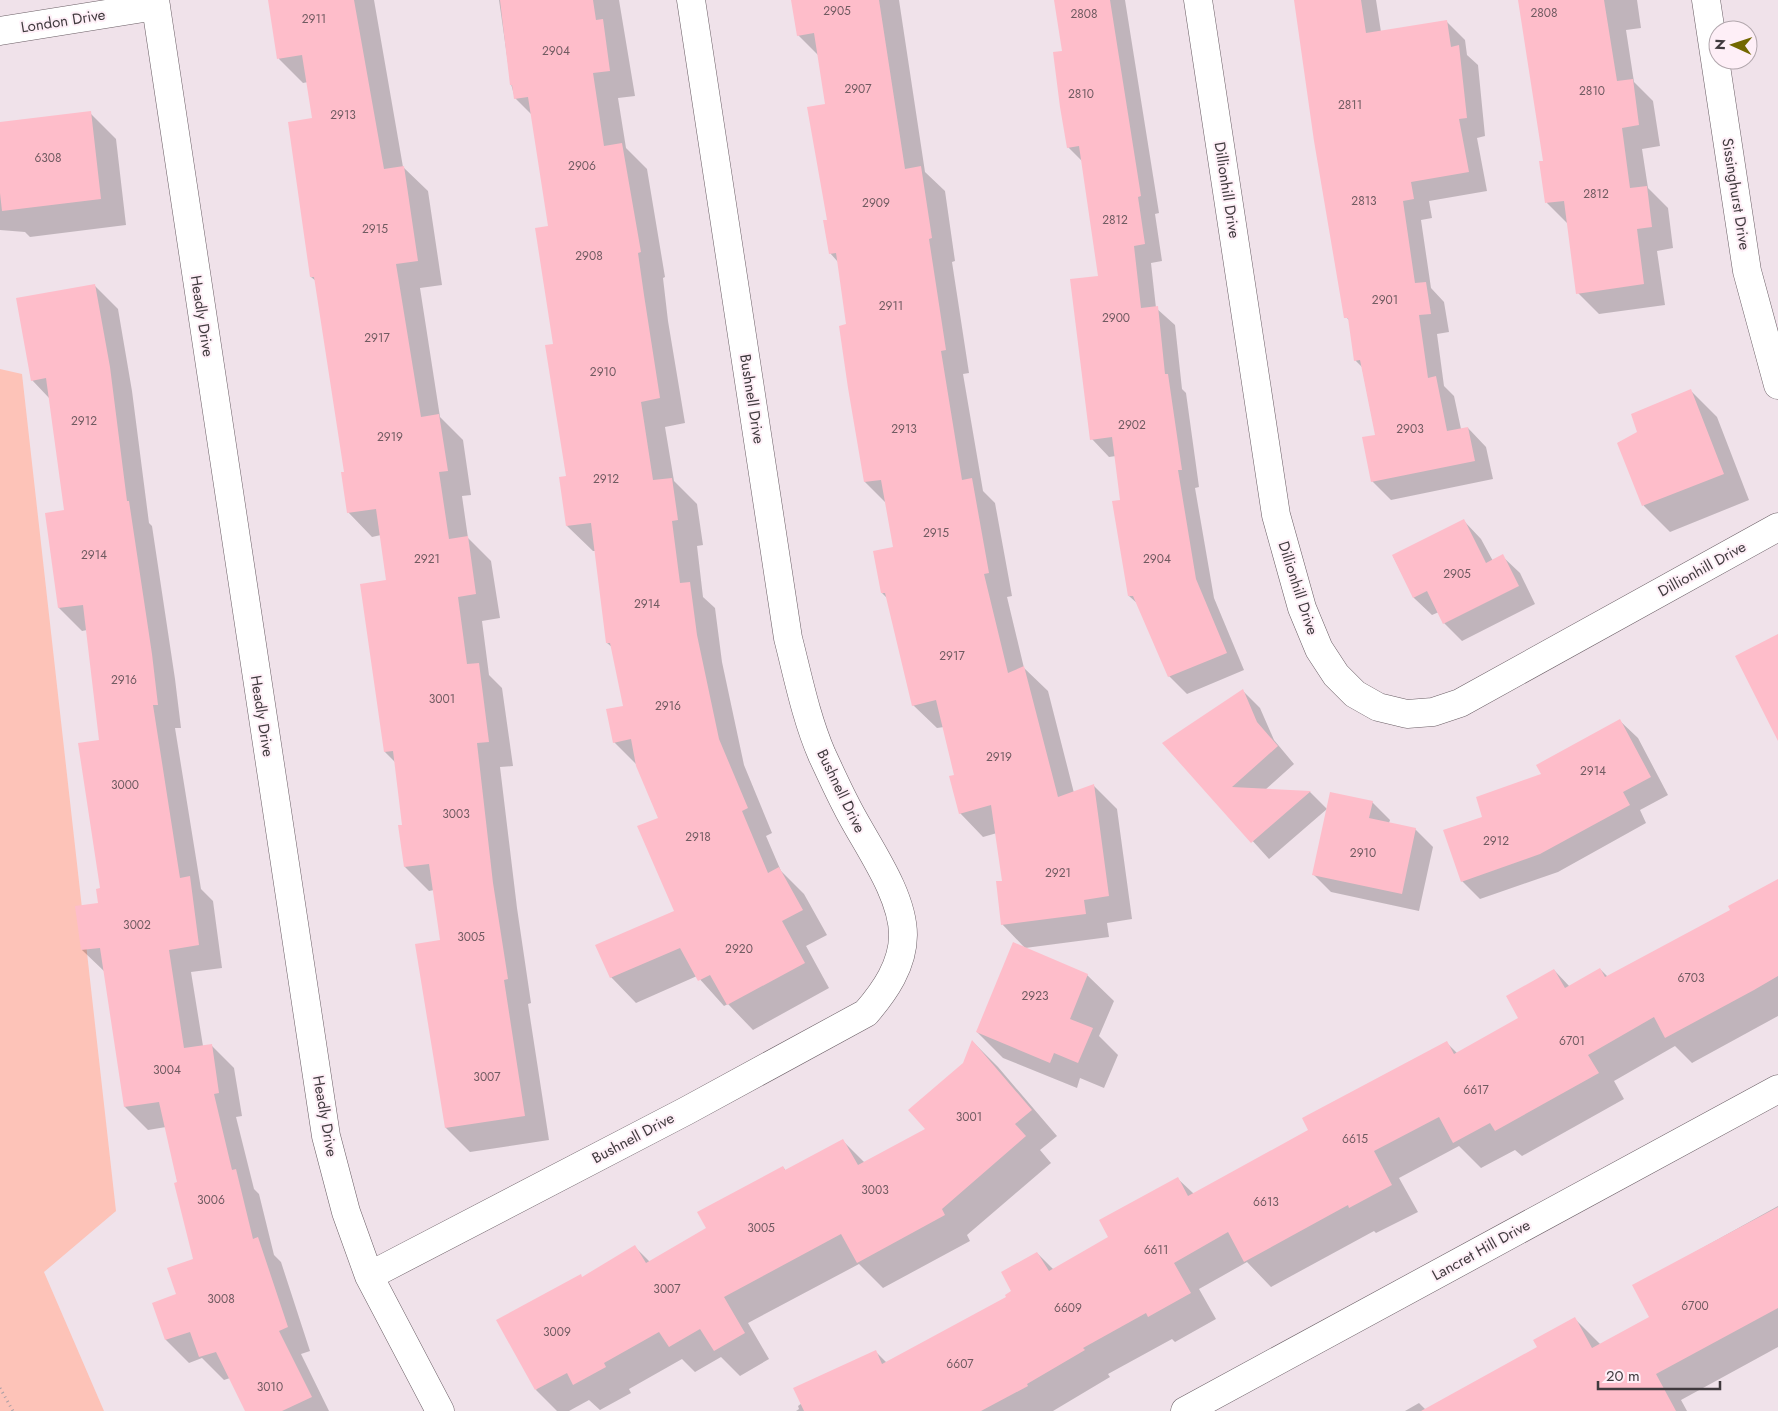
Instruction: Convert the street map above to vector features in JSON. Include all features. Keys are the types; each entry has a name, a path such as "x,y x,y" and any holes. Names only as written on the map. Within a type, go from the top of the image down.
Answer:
{"street":[{"name":"Bushnell Drive","path":"369,1276 686,1111 866,1013 884,991 897,965 903,935 897,906 887,879 847,807 822,753 802,693 788,638 691,0"},
{"name":"Dillionhill Drive","path":"1198,0 1276,515 1302,608 1319,649 1336,675 1354,694 1378,707 1407,714 1433,712 1460,703 1778,528"},
{"name":"Sissinghurst Drive","path":"1706,0 1748,271 1778,385"},
{"name":"Headly Drive","path":"155,3 326,1136 346,1212 369,1276 440,1411"},
{"name":"London Drive","path":"0,31 155,3"},
{"name":"Lancret Hill Drive","path":"1185,1411 1778,1089"}],"path":[{"path":"0,1388 13,1411"}],"shaded area":[{"path":"0,369 22,374 116,1211 44,1272 104,1411 0,1411"}],"building":[{"path":"268,0 354,0 384,169 404,166 418,261 396,264 421,417 439,414 448,471 439,472 449,539 468,536 476,594 458,597 467,664 479,663 489,742 477,743 493,883 508,979 504,980 525,1116 445,1128 415,944 440,940 429,864 404,867 398,825 402,825 393,751 384,752 360,584 386,580 376,509 347,513 341,472 344,472 314,277 310,277 288,122 312,118 302,55 277,59"},
{"path":"500,0 593,0 596,20 603,19 610,71 593,73 604,146 622,143 641,252 638,253 660,398 641,402 653,480 672,478 678,520 672,521 680,583 690,582 697,635 719,739 748,808 742,811 768,873 779,867 803,910 782,921 805,963 727,1005 710,975 698,981 680,948 610,978 595,945 674,911 637,826 658,818 636,766 631,739 613,743 606,709 623,706 610,643 606,643 591,523 566,526 559,477 566,476 545,345 553,344 535,228 548,226 528,97 514,99 512,85 510,85"},
{"path":"791,0 879,0 905,169 921,166 932,238 929,239 946,350 941,351 962,480 972,478 989,573 984,574 1008,673 1024,666 1058,797 1094,784 1109,896 1084,900 1086,914 1001,925 996,881 1002,881 991,805 959,814 949,776 954,775 936,700 912,706 885,593 881,593 873,551 893,547 881,480 864,482 839,326 846,324 836,253 829,254 823,220 827,220 807,107 825,104 814,33 797,36"},
{"path":"1054,0 1110,0 1141,196 1138,197 1145,244 1134,246 1141,308 1158,306 1165,374 1168,374 1182,470 1178,470 1196,579 1227,653 1168,677 1133,596 1128,596 1112,501 1120,500 1112,437 1090,440 1070,279 1098,276 1079,146 1067,148 1060,107 1053,52 1062,51"},
{"path":"1294,0 1361,0 1366,33 1447,20 1451,47 1459,45 1467,118 1459,119 1469,172 1411,182 1414,199 1403,201 1415,283 1426,282 1431,314 1419,315 1428,378 1436,376 1447,431 1468,427 1475,461 1371,482 1362,437 1375,435 1360,360 1354,361 1348,318 1344,318 1314,141"},
{"path":"1518,0 1604,0 1617,81 1633,79 1639,125 1622,128 1630,188 1647,186 1652,227 1637,229 1644,284 1576,294 1564,201 1545,203 1539,161 1543,161"},
{"path":"91,111 101,199 2,211 0,193 0,122"},
{"path":"95,284 110,367 127,501 129,501 152,654 158,705 153,705 180,878 190,876 199,945 169,950 184,1048 212,1044 219,1093 214,1094 232,1170 236,1169 253,1239 258,1237 288,1327 279,1331 312,1397 282,1411 245,1411 216,1352 199,1357 190,1332 165,1340 152,1303 176,1294 167,1268 193,1259 174,1183 177,1182 159,1102 124,1107 100,948 81,950 75,906 98,903 96,889 100,888 78,743 99,740 83,605 58,608 45,513 64,510 46,378 31,381 16,298"},
{"path":"1691,389 1724,474 1642,506 1617,443 1637,432 1631,414"},
{"path":"1464,519 1486,563 1503,554 1519,586 1443,624 1427,591 1413,598 1392,555"},
{"path":"1778,634 1778,741 1735,656"},
{"path":"1243,689 1257,722 1278,746 1232,787 1311,791 1251,843 1162,743"},
{"path":"1620,719 1651,777 1623,792 1630,805 1540,854 1461,882 1443,830 1482,817 1476,797 1541,774 1536,765"},
{"path":"1330,792 1373,801 1369,818 1416,828 1402,894 1312,875"},
{"path":"1778,879 1778,976 1754,990 1665,1038 1654,1017 1588,1055 1599,1073 1495,1131 1490,1123 1453,1143 1439,1117 1374,1151 1392,1185 1349,1208 1348,1205 1244,1262 1228,1232 1174,1263 1191,1293 1148,1317 1146,1313 1083,1348 1085,1350 1027,1384 1028,1386 981,1411 804,1411 793,1388 876,1350 882,1364 1006,1297 1005,1295 1011,1291 1001,1272 1037,1252 1049,1271 1108,1237 1099,1220 1178,1177 1188,1196 1308,1130 1302,1118 1447,1041 1454,1054 1518,1018 1506,996 1554,969 1565,988 1600,968 1605,977 1730,910 1728,906"},
{"path":"1013,942 1088,974 1070,1019 1093,1028 1078,1063 1054,1053 1050,1063 976,1032"},
{"path":"972,1040 1032,1110 1015,1124 1026,1136 942,1209 945,1215 857,1263 841,1234 724,1297 745,1333 714,1351 700,1329 669,1347 659,1332 604,1363 606,1367 573,1385 567,1373 535,1390 496,1320 581,1274 582,1277 635,1245 646,1263 706,1228 697,1212 783,1166 785,1170 843,1139 858,1165 925,1129 908,1110 963,1063"},
{"path":"1778,1207 1778,1308 1656,1374 1676,1411 1421,1411 1537,1347 1533,1340 1575,1317 1592,1348 1649,1317 1632,1285"}]}
